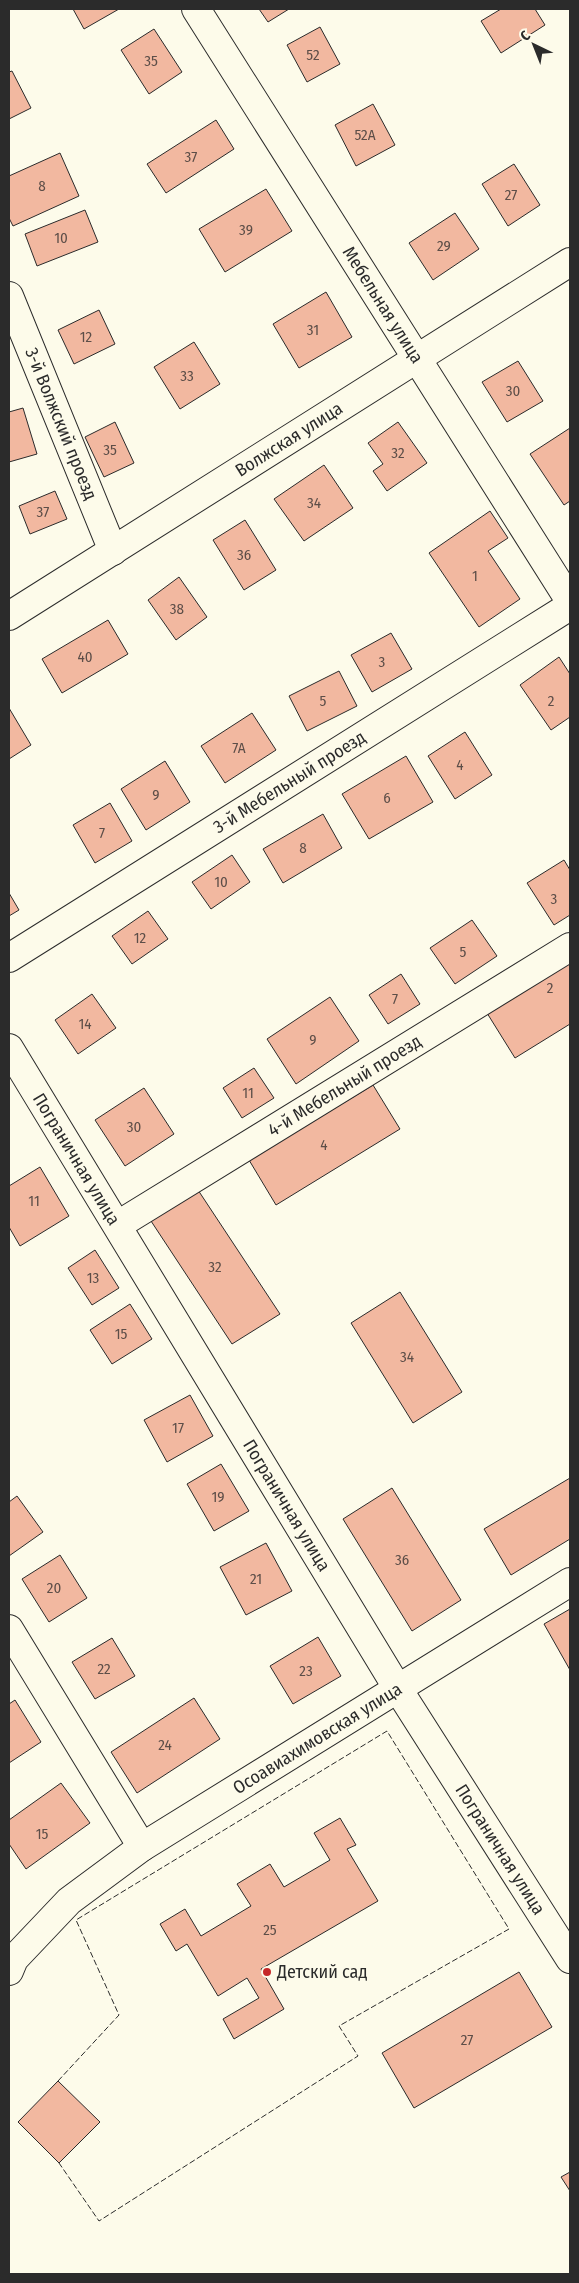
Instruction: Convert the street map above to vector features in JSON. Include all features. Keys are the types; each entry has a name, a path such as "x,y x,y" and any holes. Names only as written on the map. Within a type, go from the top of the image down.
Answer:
{"street":[{"name":"Мебельная улица","path":"196,9 570,601"},
{"name":"Волжская улица","path":"9,616 570,262"},
{"name":"3-й Волжский проезд","path":"9,296 113,551"},
{"name":"3-й Мебельный проезд","path":"9,958 570,606"},
{"name":"4-й Мебельный проезд","path":"118,1225 570,947"},
{"name":"Пограничная улица","path":"9,1048 398,1689 570,1959"},
{"name":"Осоавиахимовская улица","path":"9,1971 14,1959 69,1900 142,1847 570,1582"},
{"path":"9,1629 142,1847"}],"building":[{"path":"73,9 119,9 84,29"},
{"path":"259,9 289,9 268,22"},
{"path":"501,9 535,9 545,25 501,53 481,21"},
{"path":"320,27 340,64 307,82 287,45"},
{"path":"154,29 182,72 149,94 121,50"},
{"path":"12,71 31,108 9,119 9,72"},
{"path":"373,104 395,145 356,166 335,125"},
{"path":"216,120 234,149 166,193 147,164"},
{"path":"60,153 79,196 13,226 9,218 9,176"},
{"path":"514,164 540,205 508,226 482,184"},
{"path":"266,189 292,231 225,272 199,229"},
{"path":"85,210 98,242 37,266 25,234"},
{"path":"455,213 479,249 433,280 409,243"},
{"path":"326,292 352,337 299,368 273,324"},
{"path":"99,310 115,344 74,364 58,330"},
{"path":"194,342 220,384 180,409 154,367"},
{"path":"518,361 543,401 507,422 482,382"},
{"path":"23,408 37,454 9,462 9,412"},
{"path":"115,422 134,463 104,477 85,437"},
{"path":"398,422 427,463 387,491 373,471 383,464 368,443"},
{"path":"570,428 570,501 564,505 530,454"},
{"path":"324,465 353,508 304,541 274,499"},
{"path":"55,491 67,519 30,534 19,506"},
{"path":"490,511 508,538 488,551 520,599 479,627 429,553"},
{"path":"245,520 276,570 244,590 213,540"},
{"path":"179,577 207,617 176,640 148,600"},
{"path":"108,620 128,654 62,693 42,659"},
{"path":"391,633 412,669 372,692 351,655"},
{"path":"559,657 570,674 570,717 551,730 520,685"},
{"path":"339,671 357,706 307,731 289,696"},
{"path":"9,708 31,745 9,759"},
{"path":"252,713 276,750 225,783 201,746"},
{"path":"465,732 492,775 455,799 428,756"},
{"path":"406,756 433,802 369,839 342,794"},
{"path":"165,761 190,802 146,830 121,789"},
{"path":"110,803 132,841 95,863 73,825"},
{"path":"323,814 342,848 283,883 263,849"},
{"path":"232,855 250,882 211,909 192,882"},
{"path":"564,860 570,870 570,915 554,925 527,883"},
{"path":"9,893 19,910 9,916"},
{"path":"148,911 168,939 132,964 112,936"},
{"path":"472,920 497,956 455,984 430,948"},
{"path":"570,962 570,1024 515,1058 487,1013"},
{"path":"401,974 420,1004 388,1024 369,995"},
{"path":"92,994 116,1028 78,1054 55,1020"},
{"path":"330,997 359,1041 296,1084 267,1039"},
{"path":"254,1068 274,1098 242,1118 223,1088"},
{"path":"373,1085 400,1129 276,1205 249,1160"},
{"path":"144,1088 174,1134 125,1166 95,1120"},
{"path":"40,1167 69,1216 20,1246 9,1227 9,1186"},
{"path":"198,1190 280,1314 232,1344 151,1221"},
{"path":"95,1250 119,1288 92,1305 68,1268"},
{"path":"400,1292 462,1392 413,1423 351,1323"},
{"path":"130,1304 152,1339 112,1364 90,1330"},
{"path":"190,1395 213,1436 167,1462 144,1420"},
{"path":"221,1464 249,1511 214,1531 187,1484"},
{"path":"570,1478 570,1539 511,1575 484,1529"},
{"path":"392,1488 461,1600 412,1631 343,1519"},
{"path":"17,1496 43,1532 9,1556 9,1502"},
{"path":"266,1543 292,1591 246,1615 220,1567"},
{"path":"60,1555 87,1598 49,1622 22,1579"},
{"path":"570,1609 570,1670 544,1624"},
{"path":"318,1637 341,1676 293,1704 270,1666"},
{"path":"112,1638 135,1676 95,1699 72,1662"},
{"path":"194,1698 220,1739 137,1793 111,1752"},
{"path":"15,1700 41,1742 9,1763 9,1704"},
{"path":"61,1783 90,1823 26,1869 9,1844 9,1820"},
{"path":"340,1818 356,1845 347,1849 378,1901 261,1969 284,2009 234,2039 223,2019 259,1998 247,1978 218,1996 187,1944 176,1951 160,1924 185,1909 201,1936 251,1906 237,1884 270,1864 284,1887 330,1860 314,1833"},
{"path":"519,1972 552,2027 414,2108 382,2053"},
{"path":"58,2081 100,2122 59,2163 18,2122"},
{"path":"570,2172 570,2191 561,2177"}],"fence":[{"path":"58,2081 119,2015 76,1920 387,1731 509,1929 339,2026 358,2056 99,2221 59,2163"}],"place":[{"name":"Детский сад","path":"267,1972"}]}
